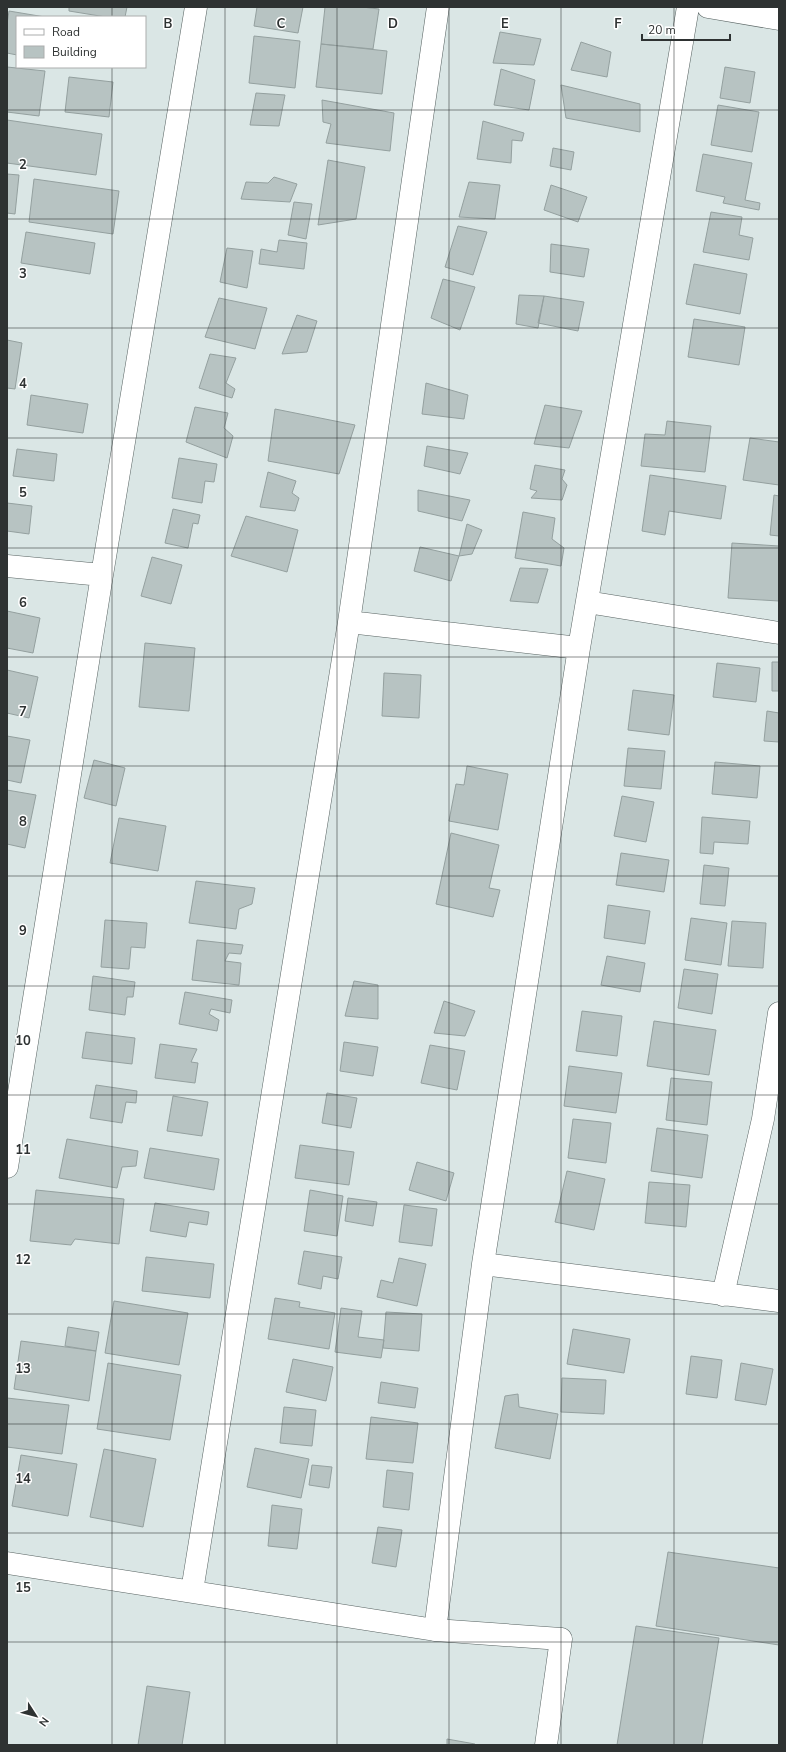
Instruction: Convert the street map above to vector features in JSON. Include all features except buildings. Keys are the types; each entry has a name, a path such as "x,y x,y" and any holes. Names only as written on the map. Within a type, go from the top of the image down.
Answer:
{"street":[{"path":"7,1167 102,575 196,7"},
{"path":"192,1591 350,622 438,7"},
{"path":"435,1630 483,1264 579,648 688,7"},
{"path":"708,7 779,19"},
{"path":"7,566 102,575"},
{"path":"587,602 779,633"},
{"path":"350,622 579,648"},
{"path":"723,1295 763,1119 779,1013"},
{"path":"483,1264 779,1301"},
{"path":"7,1563 435,1630 562,1639 546,1745"}]}
